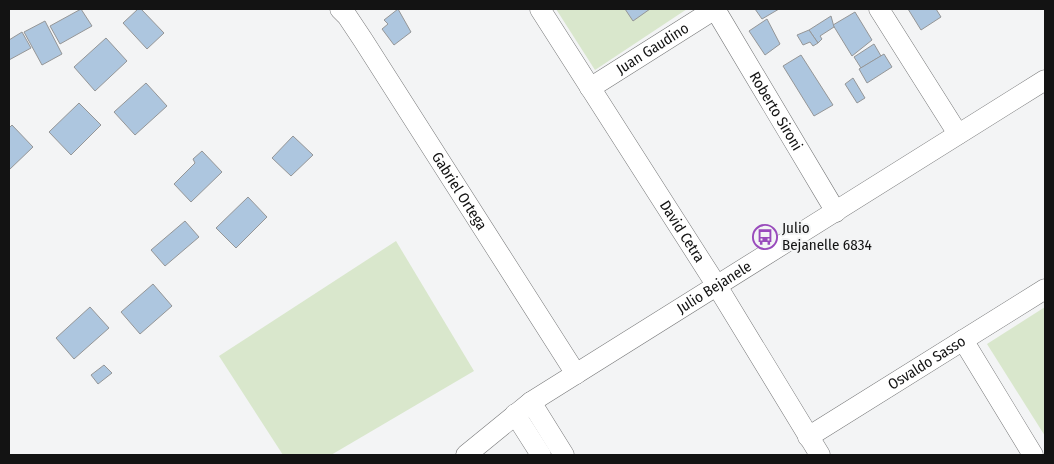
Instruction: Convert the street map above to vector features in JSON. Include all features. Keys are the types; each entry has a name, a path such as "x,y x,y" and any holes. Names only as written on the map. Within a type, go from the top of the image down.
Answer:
{"street":[{"name":"David Cetra","path":"540,9 717,286 820,455"},
{"name":"Juan Gaudino","path":"590,88 715,9"},
{"name":"Roberto Sironi","path":"715,9 836,212"},
{"path":"879,9 958,134"},
{"name":"Gabriel Ortega","path":"347,11 576,374"},
{"name":"Julio Bejanele","path":"466,455 531,402 1045,80"},
{"name":"Osvaldo Sasso","path":"808,437 1045,289"},
{"path":"962,340 1034,455"},
{"path":"531,402 564,455"},
{"path":"516,414 541,455"}],"green space":[{"path":"556,9 687,9 595,70"},
{"path":"396,241 474,371 331,455 283,455 219,356"},
{"path":"1045,307 1045,436 987,344"}],"building":[{"path":"81,9 92,26 60,44 50,26"},
{"path":"138,9 141,9 164,33 147,49 123,23"},
{"path":"398,9 411,32 394,45 382,29 388,24 384,20"},
{"path":"625,9 650,9 633,21"},
{"path":"755,9 779,9 762,19"},
{"path":"908,9 936,9 941,17 921,30"},
{"path":"855,12 872,40 852,56 833,25"},
{"path":"831,16 834,27 820,36 822,39 818,43 809,30"},
{"path":"767,19 780,44 765,55 749,31"},
{"path":"45,21 62,54 42,65 24,32"},
{"path":"809,30 818,43 813,46 810,42 803,45 797,35"},
{"path":"22,32 31,48 9,60 9,40"},
{"path":"106,38 127,61 95,91 74,67"},
{"path":"874,44 881,56 861,68 854,57"},
{"path":"884,54 892,67 867,83 859,69"},
{"path":"801,55 833,105 814,116 783,66"},
{"path":"853,78 865,98 857,103 845,84"},
{"path":"146,83 167,106 135,135 114,112"},
{"path":"79,103 101,125 71,155 49,132"},
{"path":"12,125 33,147 9,170 9,128"},
{"path":"293,136 313,155 291,176 272,158"},
{"path":"202,151 222,172 191,202 174,184 195,163 193,159"},
{"path":"248,197 267,217 236,248 216,228"},
{"path":"185,221 199,237 165,266 151,250"},
{"path":"153,284 172,306 140,334 121,312"},
{"path":"90,307 109,328 74,359 56,338"},
{"path":"104,365 112,373 98,384 91,375"}],"place":[{"name":"Julio Bejanelle 6834","path":"765,237"}]}
